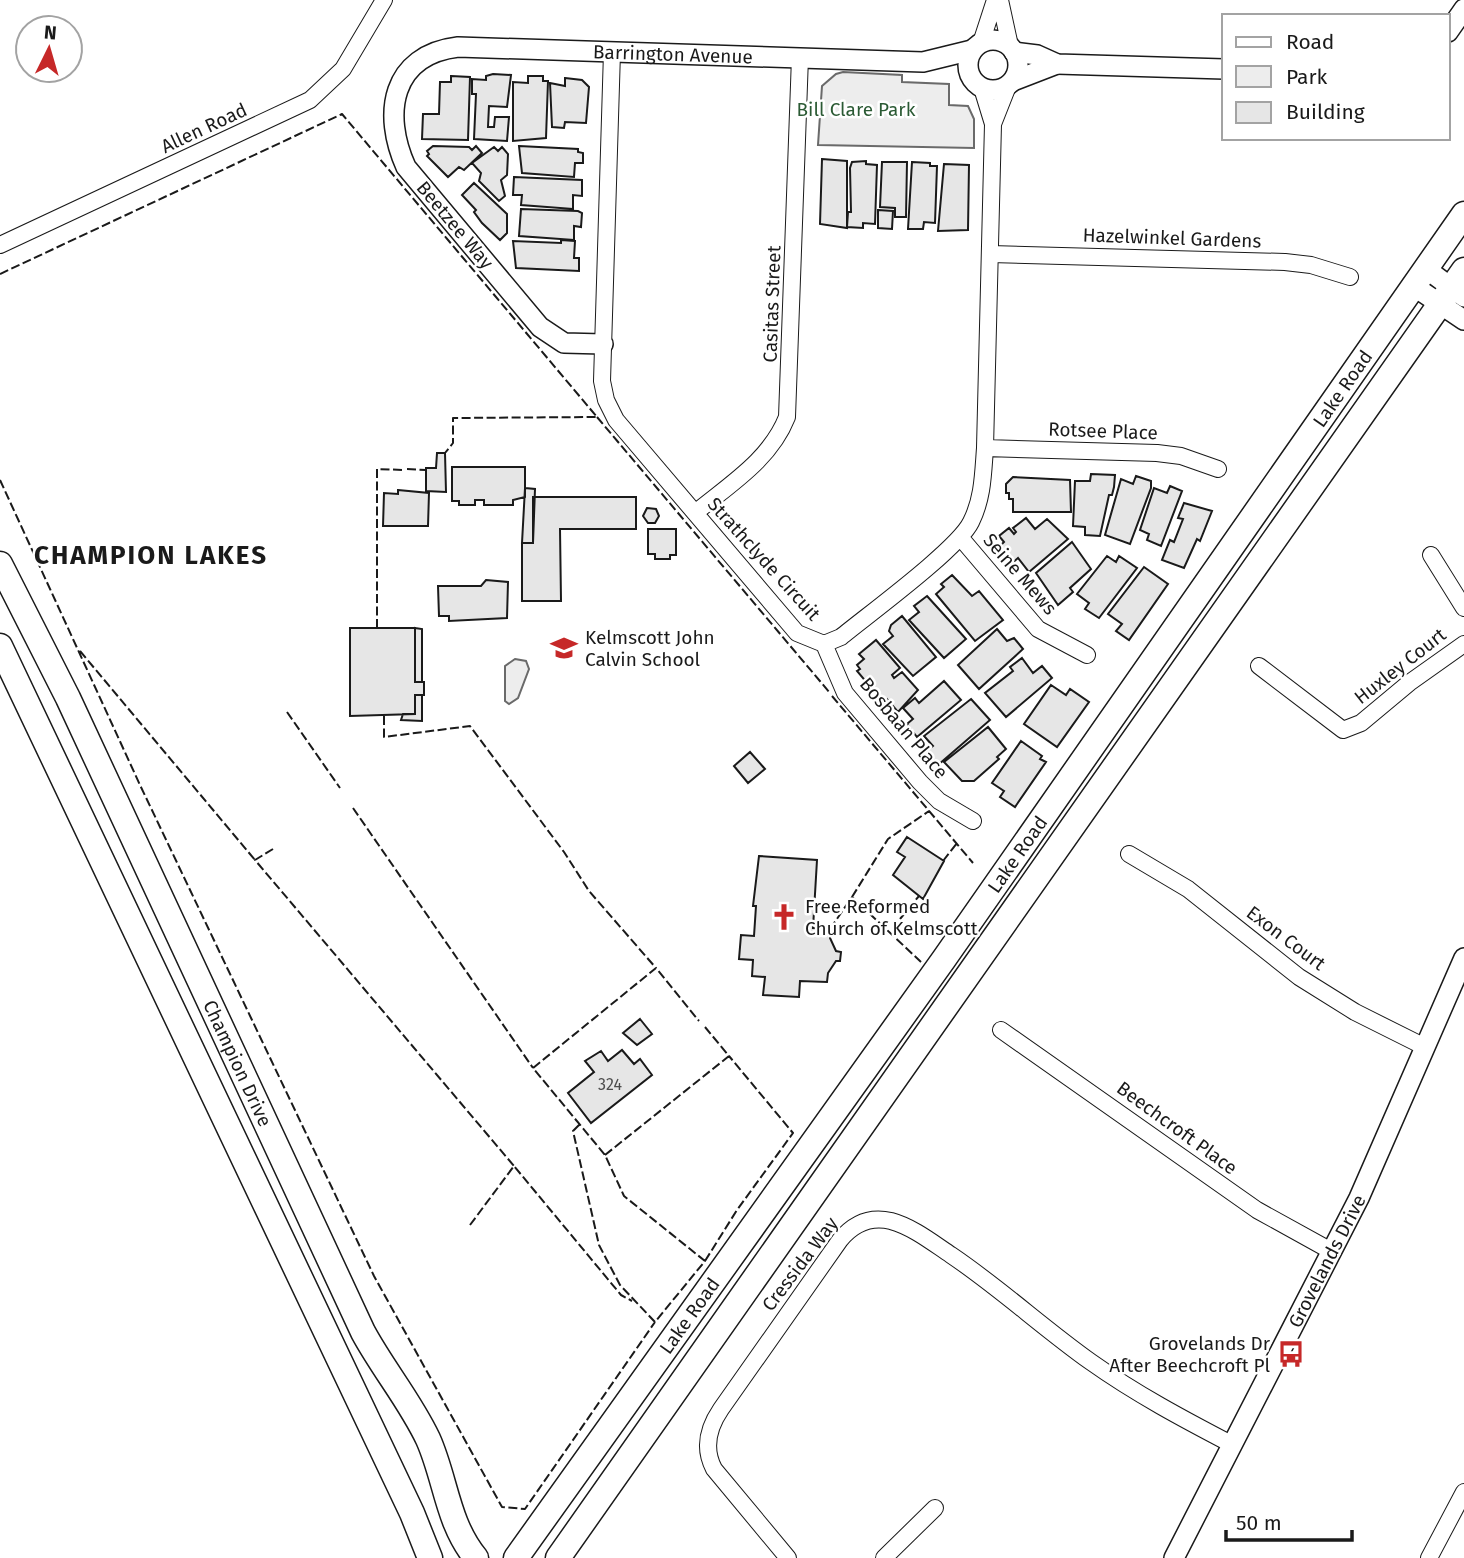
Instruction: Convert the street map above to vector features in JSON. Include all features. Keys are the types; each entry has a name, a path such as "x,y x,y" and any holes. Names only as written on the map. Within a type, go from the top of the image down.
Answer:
{"main road":[{"name":"Lake Road","path":"516,1558 852,1087 1464,214"},
{"name":"Lake Road","path":"558,1558 1455,290"},
{"name":"Champion Drive","path":"0,565 68,698 363,1332 424,1431 438,1463 454,1522 476,1558"},
{"name":"Champion Drive","path":"0,646 412,1513 430,1558"},
{"path":"852,1087 878,1106"}],"street":[{"name":"Allen Road","path":"0,245 310,100 343,69 384,0"},
{"path":"997,0 967,64 976,83 995,91 1057,64"},
{"path":"997,0 1018,67 1010,84"},
{"path":"1450,29 1464,9"},
{"path":"976,47 996,40 1012,49 1037,55 1057,64 1222,69"},
{"name":"Barrington Avenue","path":"425,56 458,47 923,61 976,47"},
{"name":"Strathclyde Circuit","path":"612,52 602,381 606,400 616,419 796,633 824,644 844,634 960,537 970,526 982,492 993,124 1010,84"},
{"name":"Beetzee Way","path":"425,56 411,67 395,97 393,130 406,167 546,332 564,342 603,344"},
{"name":"Casitas Street","path":"695,513 763,458 774,444 787,417 800,57"},
{"name":"Barrington Avenue","path":"923,61 976,83"},
{"name":"Strathclyde Circuit","path":"976,83 993,124"},
{"name":"Hazelwinkel Gardens","path":"990,254 1285,262 1311,265 1350,277"},
{"path":"1419,277 1455,290 1464,320"},
{"name":"Rotsee Place","path":"985,448 1157,453 1181,456 1218,469"},
{"name":"Seine Mews","path":"960,537 1038,629 1087,655"},
{"path":"1431,555 1464,608"},
{"name":"Huxley Court","path":"1259,666 1343,730 1361,723 1409,683 1464,643"},
{"name":"Bosbaan Place","path":"824,644 845,693 939,801 973,821"},
{"name":"Exon Court","path":"1129,853 1188,889 1299,977 1355,1012 1423,1046"},
{"name":"Grovelands Drive","path":"1174,1558 1333,1252 1464,958"},
{"name":"Beechcroft Place","path":"1000,1030 1246,1202 1333,1252"},
{"name":"Cressida Way","path":"789,1558 714,1469 709,1456 709,1431 720,1409 840,1240 852,1227 869,1220 888,1220 929,1240 989,1281 1089,1361 1172,1413 1233,1445"},
{"path":"1429,1558 1464,1492"},
{"path":"884,1558 935,1508"},
{"path":"1449,1521 1464,1529"}],"green space":[{"name":"Bill Clare Park","path":"843,72 902,75 902,82 949,84 949,105 968,106 974,119 974,148 818,145 822,86 836,74"},
{"path":"515,659 526,661 529,669 518,698 509,704 505,701 505,666"}],"building":[{"path":"511,75 507,107 489,106 488,127 494,127 495,117 509,117 507,141 474,139 476,94 472,94 472,79 486,80 486,76"},
{"path":"451,76 470,77 468,140 422,139 423,114 439,114 440,82 451,82"},
{"path":"528,76 543,76 543,81 548,81 546,138 513,141 513,82 528,83"},
{"path":"565,78 582,80 589,87 586,123 565,122 564,128 552,127 550,83 565,86"},
{"path":"433,146 469,147 472,150 476,146 482,153 464,170 459,167 448,177 427,156 427,151"},
{"path":"519,146 578,149 578,152 583,153 583,163 575,163 574,177 522,173"},
{"path":"494,147 498,151 502,147 508,154 507,175 501,180 505,196 499,201 479,181 481,173 472,163"},
{"path":"822,159 847,161 847,228 820,224"},
{"path":"866,161 866,164 877,165 875,224 863,223 863,228 847,227 848,212 851,212 850,168 852,162"},
{"path":"882,162 907,162 906,217 895,217 895,208 880,207"},
{"path":"912,162 937,166 935,223 924,222 923,229 908,229"},
{"path":"944,164 969,165 968,230 938,231"},
{"path":"514,177 582,180 582,196 573,195 573,209 521,205 522,195 513,195"},
{"path":"474,183 507,214 507,233 500,240 482,223 474,212 476,210 462,195"},
{"path":"521,209 578,211 582,213 581,227 574,226 574,240 519,236"},
{"path":"878,210 893,211 892,229 878,228"},
{"path":"561,240 575,241 574,258 579,258 579,271 516,268 513,241 561,243"},
{"path":"437,453 445,453 446,492 426,491 426,468 436,468"},
{"path":"452,467 525,467 525,497 513,500 513,505 484,505 484,500 475,500 475,505 459,505 459,501 452,501"},
{"path":"1091,474 1115,475 1100,536 1085,535 1085,527 1073,526 1075,481 1090,481"},
{"path":"1136,476 1151,481 1151,488 1130,544 1105,535 1121,479 1133,484"},
{"path":"1013,477 1070,480 1071,512 1013,512 1013,499 1009,499 1009,493 1006,493 1006,484"},
{"path":"1170,486 1182,491 1161,546 1147,540 1149,534 1140,530 1154,488 1167,493"},
{"path":"525,488 535,489 533,543 522,543"},
{"path":"398,490 429,493 428,526 383,526 384,493 398,494"},
{"path":"533,497 636,497 636,529 560,529 561,601 522,601 522,543 533,543"},
{"path":"1184,503 1212,511 1200,541 1197,539 1184,568 1162,560 1170,540 1174,542 1183,519 1178,518"},
{"path":"647,508 656,509 659,516 655,523 648,523 643,516"},
{"path":"1026,518 1035,529 1047,519 1068,539 1029,572 1018,558 1011,564 998,548 1004,542 999,536 1009,528 1014,534 1016,532 1013,528"},
{"path":"648,529 676,529 676,555 670,555 670,559 655,559 655,554 648,554"},
{"path":"1072,542 1091,569 1070,588 1073,592 1058,605 1036,573"},
{"path":"1107,556 1116,562 1119,556 1137,568 1099,618 1085,609 1089,603 1077,594"},
{"path":"1144,567 1168,584 1129,640 1116,631 1122,624 1108,614"},
{"path":"952,575 972,596 979,591 1003,620 975,641 936,594 944,587 941,584"},
{"path":"486,580 508,582 507,618 449,621 449,616 439,616 438,586 481,586"},
{"path":"927,596 966,639 944,658 909,620 919,612 914,606"},
{"path":"902,616 936,657 913,676 883,644 893,636 889,631 891,625"},
{"path":"350,628 415,628 415,682 424,682 424,695 415,695 415,714 350,716"},
{"path":"415,628 422,629 422,682 415,682"},
{"path":"997,629 1007,641 1014,638 1023,649 979,689 958,665"},
{"path":"876,640 900,668 892,675 894,678 902,672 918,690 898,712 887,699 883,702 857,671 860,669 857,665 864,659 859,654"},
{"path":"1022,658 1033,673 1042,666 1052,678 1006,717 985,693 1013,671 1010,667"},
{"path":"944,681 961,700 917,737 907,724 913,719 903,708 915,698 919,703"},
{"path":"1051,685 1066,695 1070,689 1089,702 1057,747 1024,724"},
{"path":"415,695 422,695 422,721 401,720 403,714 415,714"},
{"path":"971,699 990,720 938,765 926,752 933,746 924,736"},
{"path":"988,727 1006,749 997,757 999,759 974,781 962,781 944,762"},
{"path":"1021,741 1046,762 1015,807 1000,797 1004,791 992,783"},
{"path":"750,752 765,769 748,783 734,766"},
{"path":"907,837 944,861 923,899 893,875 905,857 897,852"},
{"name":"Free Reformed Church of Kelmscott","path":"759,856 817,860 813,928 830,929 830,938 836,951 841,952 840,961 836,961 828,973 827,982 800,981 799,997 763,995 765,977 752,976 753,960 739,959 741,935 754,936 756,906 753,906"},
{"path":"640,1019 652,1034 637,1045 623,1033"},
{"path":"622,1050 634,1064 640,1059 652,1075 591,1123 568,1093 594,1072 585,1061 601,1051 608,1061"}],"fence":[{"path":"0,274 342,114 597,417 453,418 453,443 445,453"},
{"path":"597,417 830,693"},
{"path":"377,628 377,469 403,470"},
{"path":"407,469 426,470"},
{"path":"0,480 140,785 374,1276 502,1507 525,1509 655,1322"},
{"path":"80,651 255,860"},
{"path":"832,696 973,863"},
{"path":"287,712 340,788"},
{"path":"384,716 384,737 470,726 564,852 589,891 656,968"},
{"path":"353,808 533,1068"},
{"path":"852,897 888,839 929,811"},
{"path":"943,861 957,843"},
{"path":"273,849 255,860 514,1166"},
{"path":"900,919 919,896"},
{"path":"830,929 852,897 921,962"},
{"path":"579,1125 573,1131 599,1245 620,1285 655,1322 705,1261 624,1196 605,1155 533,1068 656,968 699,1021"},
{"path":"605,1155 729,1056 705,1027"},
{"path":"705,1261 737,1210 793,1133 729,1056"},
{"path":"470,1225 514,1166 621,1295 632,1301"}],"place":[{"name":"Kelmscott John Calvin School","path":"564,648"},
{"name":"Free Reformed Church of Kelmscott","path":"784,917"},
{"name":"Grovelands Dr After Beechcroft Pl","path":"1291,1354"}],"district":[{"name":"CHAMPION LAKES","path":"151,555"}]}
